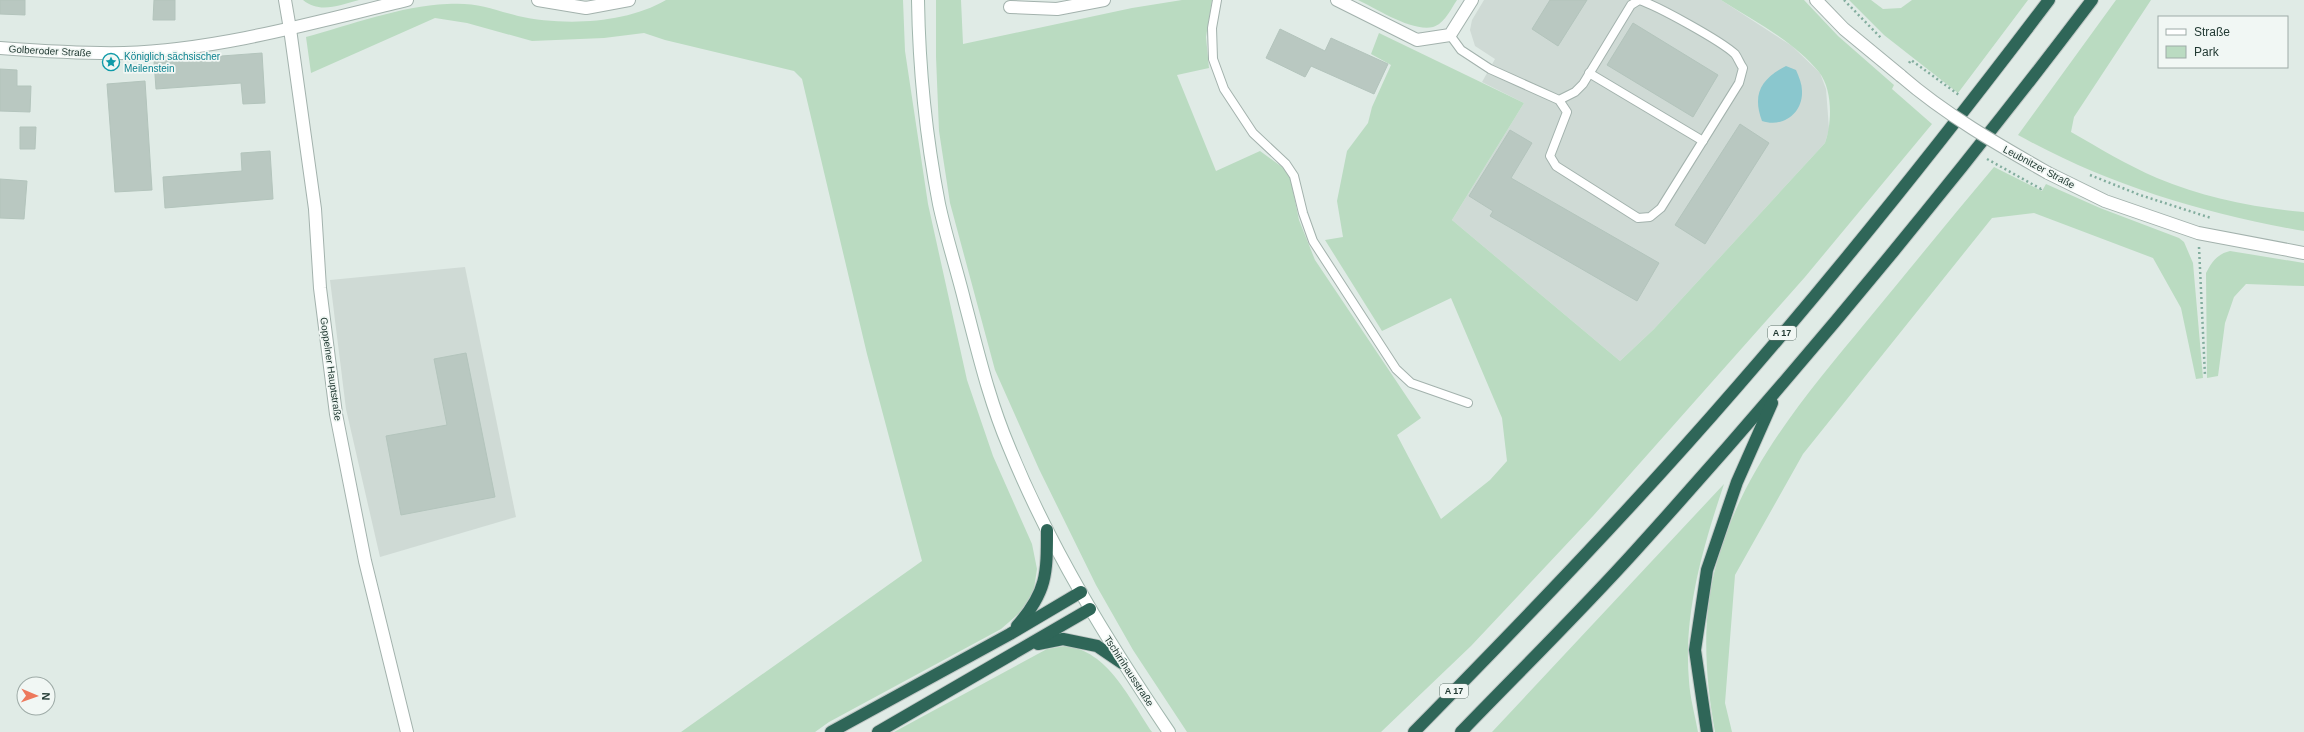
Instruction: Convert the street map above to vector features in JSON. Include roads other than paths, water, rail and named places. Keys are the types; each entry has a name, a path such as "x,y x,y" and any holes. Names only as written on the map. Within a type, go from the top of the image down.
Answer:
{"highway":[{"name":"A 17","path":"1414,732 1615,523 1738,386 1906,185 2049,0"},
{"path":"1461,732 1634,552 1777,392 1974,152 2092,0"},
{"path":"1707,732 1695,650 1707,570 1737,482 1777,392"},
{"path":"1010,634 1032,609 1041,592 1047,570 1047,530"},
{"path":"831,732 1010,634 1081,592"},
{"path":"878,732 1029,646 1090,609"},
{"path":"1029,646 1063,639 1097,646 1122,663"}],"street":[{"name":"Goppelner Hauptstraße","path":"286,0 315,210 320,288 336,414 365,561 407,732"},
{"name":"Golberoder Straße","path":"0,48 62,53 125,53 187,47 290,29 407,0"},
{"path":"538,0 586,8 629,0"},
{"name":"Tschirnhausstraße","path":"918,0 920,65 928,134 940,205 984,378 1009,447 1047,530 1090,609 1122,663 1169,732"},
{"path":"1010,6 1057,9 1104,0"},
{"path":"1337,0 1417,40 1450,35 1472,0"},
{"name":"Leubnitzer Straße","path":"1816,0 1844,29 1923,95 1960,121 2048,173 2105,201 2198,233 2304,253"}],"lane":[{"path":"1216,0 1212,28 1213,59 1224,89 1253,133 1286,164 1294,176 1303,213 1314,242 1344,291 1396,369 1411,383 1468,403"},
{"path":"1450,35 1461,50 1490,69 1559,100 1567,112 1550,156 1556,166 1638,218 1650,217 1661,208 1739,83 1743,68 1735,55 1653,4 1640,0 1631,5 1589,73 1575,92 1559,100"},
{"path":"1589,73 1703,141"}],"water":[{"path":"1786,66 1796,70 1800,80 1802,91 1799,106 1790,117 1784,121 1770,123 1762,121 1758,103 1761,88 1770,76"}],"place":[{"name":"Königlich sächsischer Meilenstein","path":"111,62"}]}
